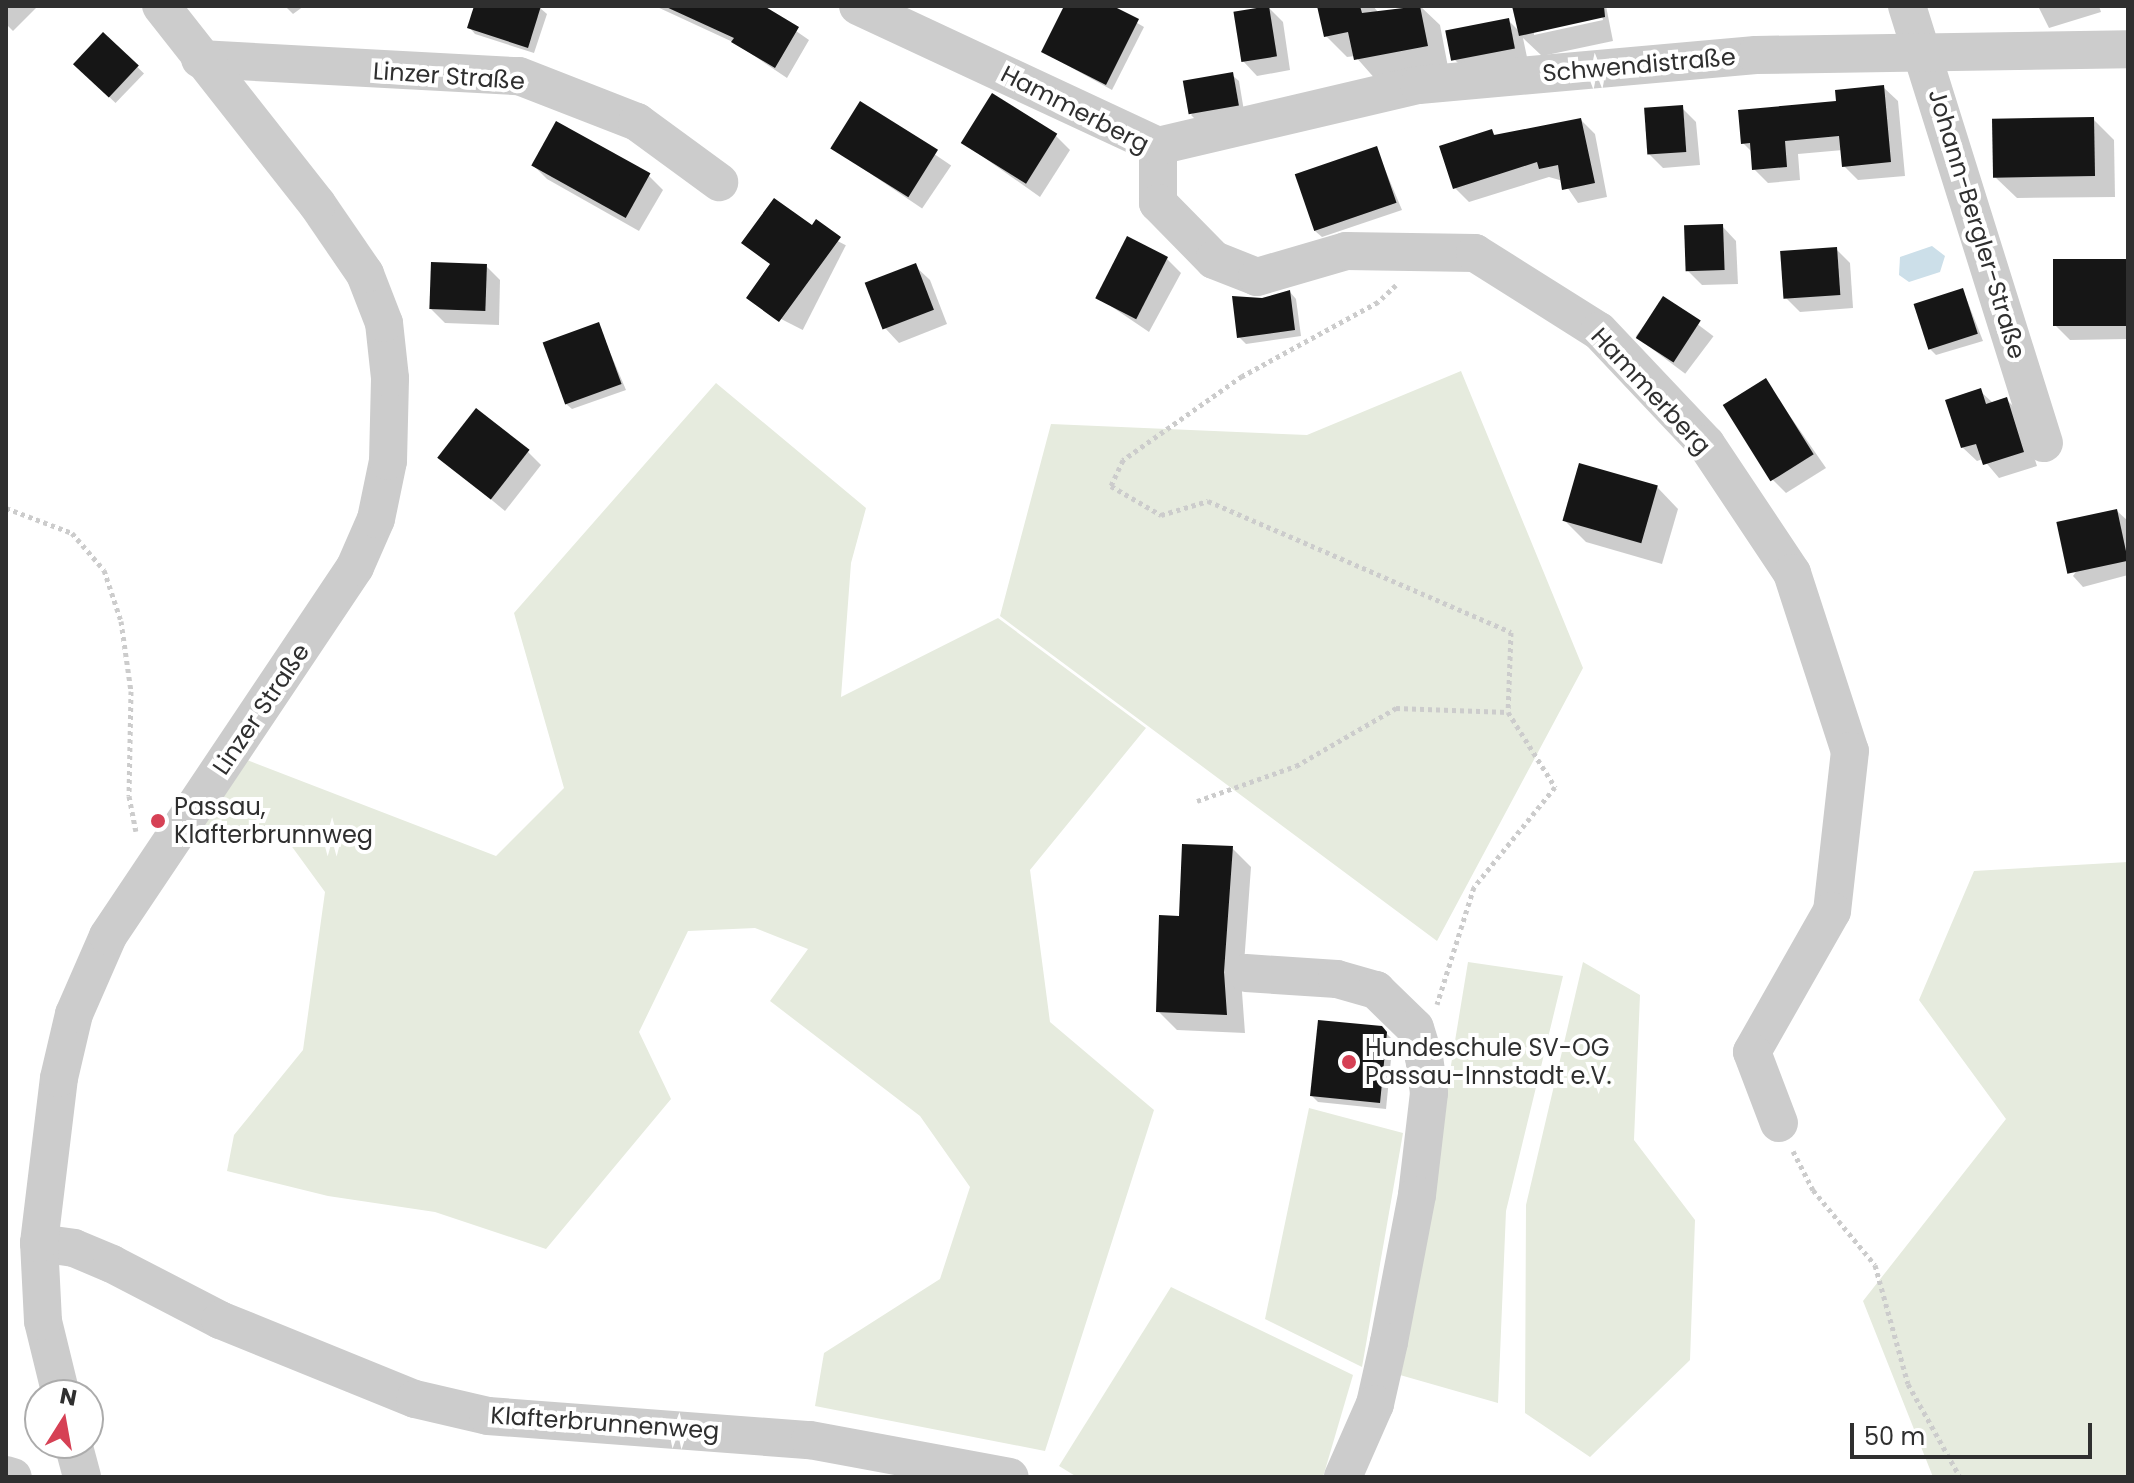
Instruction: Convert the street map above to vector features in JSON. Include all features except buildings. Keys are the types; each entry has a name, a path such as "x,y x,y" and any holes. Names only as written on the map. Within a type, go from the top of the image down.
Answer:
{"street":[{"name":"Linzer Straße","path":"57,1379 43,1321 39,1243 59,1078 74,1014 108,936 355,567 376,519 388,461 390,378 384,323 365,274 317,204 161,6"},
{"name":"Hammerberg","path":"858,6 1158,146 1158,203 1214,260 1257,277 1346,251 1475,253 1599,331 1706,444 1792,573 1850,751 1832,911 1752,1052 1779,1123"},
{"name":"Johann-Bergler-Straße","path":"1907,6 2044,443"},
{"name":"Schwendistraße","path":"1158,146 1419,85 1756,55 2128,49"},
{"name":"Linzer Straße","path":"200,59 519,76 637,122 719,182"},
{"path":"1246,973 1337,979 1376,990 1415,1028 1429,1093 1417,1195 1375,1404 1343,1477"},
{"name":"Klafterbrunnenweg","path":"39,1243 74,1248 112,1264 220,1320 415,1399 488,1416 810,1440 1010,1477"},
{"path":"6,1475 13,1477"}],"path":[{"path":"1415,1028 1435,1011 1474,887 1555,787 1508,712 1511,632 1208,501 1161,515 1111,486 1123,460 1242,376 1378,302 1431,252"},
{"path":"6,508 72,533 104,570 125,649 131,691 129,796 147,878"},
{"path":"1197,801 1296,766 1396,708 1508,712"},
{"path":"1779,1123 1813,1190 1875,1265 1908,1384 1960,1477"}],"shaded area":[{"path":"1461,371 1583,668 1437,941 1000,616 1051,424 1307,435"},
{"path":"716,383 866,508 851,563 841,697 998,618 1146,728 1030,870 1050,1022 1154,1110 1045,1451 815,1406 824,1353 940,1279 970,1187 920,1116 770,1001 808,949 755,928 688,931 639,1032 671,1099 546,1249 435,1212 328,1196 227,1171 234,1135 303,1050 325,892 282,833 197,824 242,758 496,856 564,788 514,613"},
{"path":"2128,862 2128,1477 1933,1477 1863,1301 2006,1119 1919,1000 1974,871"},
{"path":"1468,962 1563,976 1506,1211 1498,1403 1400,1375"},
{"path":"1583,962 1640,995 1634,1140 1695,1220 1690,1360 1590,1457 1525,1413 1526,1205"},
{"path":"1309,1108 1403,1133 1362,1367 1265,1319"},
{"path":"1171,1287 1353,1375 1323,1477 1077,1477 1059,1466"}],"water":[{"path":"1932,246 1945,256 1940,272 1909,282 1899,275 1900,257"}],"place":[{"name":"Passau, Klafterbrunnweg","path":"158,821"},
{"name":"Hundeschule SV-OG Passau-Innstadt e.V.","path":"1349,1062"}]}
